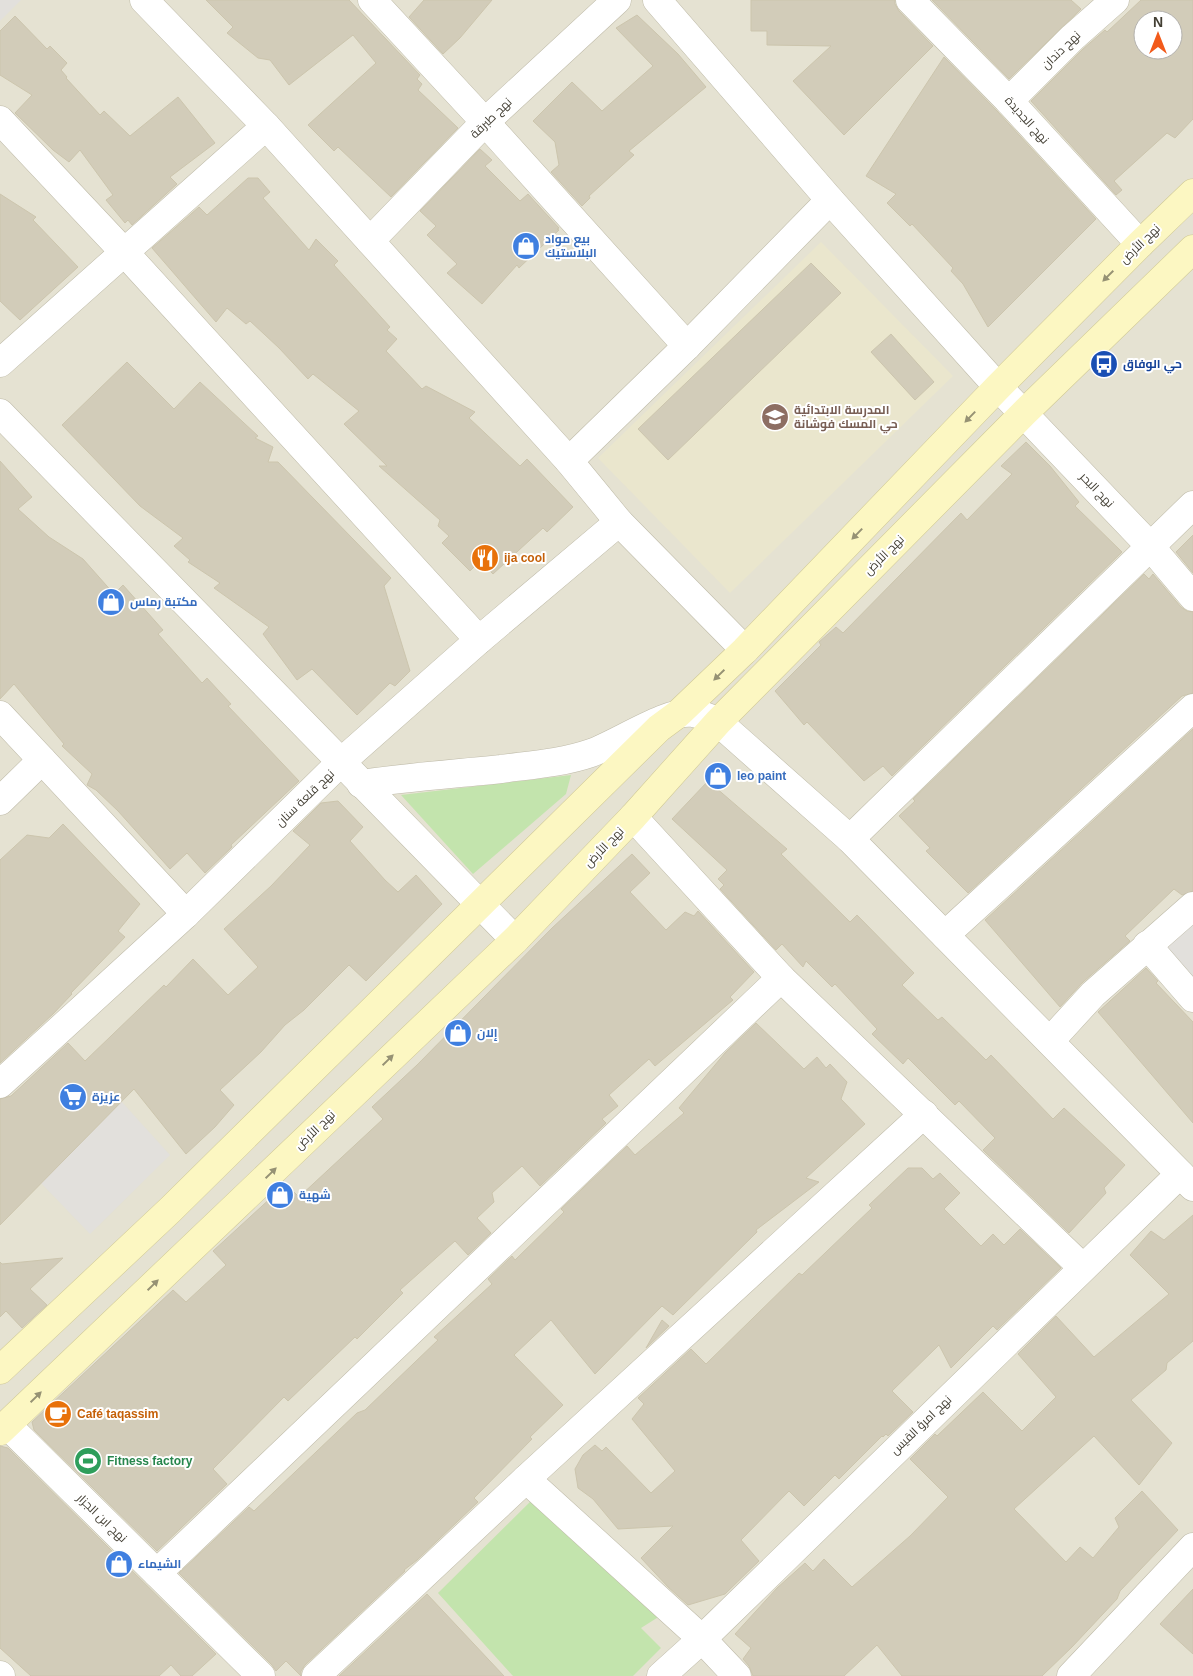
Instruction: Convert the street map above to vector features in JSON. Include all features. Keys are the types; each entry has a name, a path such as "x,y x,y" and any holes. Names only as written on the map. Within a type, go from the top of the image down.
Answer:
{"street":[{"path":"144,0 266,126 568,461 619,522 746,650"},
{"name":"نهج طبرقة","path":"370,241 485,122 617,0"},
{"name":"نهج البحر","path":"657,0 830,200 998,387 1150,546 1193,597"},
{"name":"نهج الجديدة","path":"910,0 1009,101 1140,244"},
{"name":"نهج دندان","path":"1009,101 1110,1"},
{"path":"378,2 687,346"},
{"path":"0,120 125,253 479,640"},
{"path":"0,363 266,126"},
{"name":"نهج الأرض","path":"0,1370 170,1210 658,728 678,714 746,650 998,387 1193,193"},
{"path":"568,461 687,346 830,200"},
{"name":"نهج الأرض","path":"3,1428 515,940 633,817 718,722 1024,413 1193,249"},
{"path":"0,413 515,940"},
{"path":"850,839 1193,505"},
{"name":"نهج قلعة سنان","path":"0,1084 186,914 341,762 479,640 619,522"},
{"path":"945,935 1193,708"},
{"path":"361,784 414,776 551,763 592,753 678,714 692,712 707,716 718,722 850,839 1187,1180"},
{"path":"0,715 186,914"},
{"path":"0,801 42,760"},
{"path":"633,817 781,978 1082,1267"},
{"path":"1050,1041 1093,994 1193,906"},
{"path":"1147,945 1193,998"},
{"path":"157,1573 781,978"},
{"path":"316,1676 526,1478 924,1114"},
{"name":"نهج امرؤ القيس","path":"661,1676 702,1639 1082,1267 1187,1180"},
{"name":"نهج ابن الجزار","path":"3,1428 157,1573 260,1676"},
{"path":"526,1478 702,1639 737,1676"},
{"path":"1071,1676 1193,1547"}],"shaded area":[{"path":"0,0 1193,0 1193,1676 0,1676"},
{"path":"0,0 21,0 0,21"},
{"name":"المدرسة الابتدائية حي المسك فوشانة","path":"821,242 953,376 730,593 598,458"},
{"path":"1193,918 1193,979 1162,946"},
{"path":"121,1101 170,1155 90,1234 41,1183"}],"green space":[{"path":"571,775 566,794 473,874 401,795"},
{"path":"534,1498 660,1616 641,1628 661,1648 633,1676 513,1676 438,1593"}],"building":[{"path":"206,0 349,0 420,75 417,79 422,84 418,90 458,128 391,197 338,147 334,151 308,125 376,63 353,35 289,85 270,60 258,58 227,33 233,27"},
{"path":"424,0 492,0 460,38 443,54 409,17"},
{"path":"751,0 895,0 899,11 933,46 844,135 793,81 831,46 767,45 767,31 751,31"},
{"path":"932,0 1071,0 1081,9 1009,79"},
{"path":"1141,0 1193,0 1193,119 1175,138 1167,133 1114,181 1122,190 1116,195 1031,101 1083,49 1105,30 1107,32"},
{"path":"637,15 678,54 706,87 629,151 634,155 589,196 590,198 582,206 551,172 559,165 555,142 533,121 572,82 602,111 653,66 616,28"},
{"path":"15,16 47,49 50,46 67,63 61,70 66,78 100,115 104,111 130,136 178,97 215,143 170,177 177,184 132,225 128,220 125,223 106,200 113,195 80,150 69,162 53,150 15,113 32,95 0,75 0,31"},
{"path":"944,57 998,112 1096,219 988,327 963,284 951,271 953,268 912,224 910,226 887,203 896,194 866,176"},
{"path":"480,149 492,160 485,166 520,201 528,194 559,228 519,268 517,265 482,304 447,273 457,264 427,235 436,226 420,211"},
{"path":"248,178 258,178 270,192 263,198 309,250 316,239 338,261 334,265 390,327 387,330 397,339 386,351 422,389 426,386 475,412 469,418 520,466 527,459 573,507 547,532 543,528 493,574 480,561 470,571 442,543 449,536 438,526 440,520 379,466 387,466 344,424 359,411 313,374 308,379 250,321 246,324 227,308 216,322 152,248 199,207 207,215"},
{"path":"0,194 36,217 33,220 78,267 20,320 0,301"},
{"path":"811,263 841,293 668,460 638,429"},
{"path":"891,334 934,382 915,400 871,352"},
{"path":"127,362 174,409 200,382 258,436 255,438 273,447 268,462 278,462 391,578 384,586 410,671 395,686 390,683 357,715 312,669 297,680 263,634 269,627 214,588 220,583 188,562 190,560 174,546 183,538 140,506 62,425"},
{"path":"1026,442 1050,466 1079,502 1075,506 1122,552 892,776 883,766 864,781 807,722 804,725 775,691 821,645 819,642 836,627 843,633 961,513 967,520 1012,474 1001,466"},
{"path":"0,461 32,497 18,509 49,537 83,559 114,594 123,585 163,630 158,634 202,683 207,678 231,704 228,706 299,781 231,845 232,847 205,873 187,853 170,869 118,811 96,790 87,785 92,774 62,746 64,744 14,684 0,699"},
{"path":"1193,535 1193,573 1176,552"},
{"path":"1144,574 1149,579 1153,574 1181,607 1193,612 1193,693 1182,696 968,893 926,851 930,848 899,816 915,801 913,799"},
{"path":"1193,729 1193,891 1182,895 1174,889 1125,936 1130,941 1083,982 1060,1007 985,920"},
{"path":"708,781 787,849 781,854 850,922 857,915 914,973 902,985 938,1020 942,1017 986,1060 991,1055 1053,1119 1064,1108 1125,1165 1104,1188 1106,1193 1069,1233 983,1150 995,1138 959,1101 955,1105 908,1058 903,1064 872,1034 877,1029 835,984 832,987 806,961 803,967 782,944 776,950 720,889 724,885 718,879 727,870 672,819"},
{"path":"338,801 363,827 350,841 385,880 398,892 416,875 442,904 366,981 349,965 304,1010 285,1025 261,1052 220,1090 234,1105 215,1127 186,1154 134,1089 0,1225 0,1099 11,1096 68,1043 85,1061 164,985 166,987 193,959 228,995 258,967 224,929 271,886 310,845 293,831 321,803"},
{"path":"63,824 140,904 118,931 125,937 53,1014 0,1063 0,860 27,835 49,838"},
{"path":"632,854 650,873 630,892 666,930 685,912 694,916 698,911 754,972 730,997 733,1000 655,1066 649,1059 609,1095 618,1106 602,1119 606,1123 540,1186 522,1166 492,1193 494,1202 477,1218 491,1233 468,1255 455,1241 400,1290 403,1293 357,1339 355,1337 288,1401 284,1397 213,1469 227,1484 157,1551 34,1430 32,1422 173,1290 186,1302 226,1265 213,1251 286,1184 299,1197 383,1119 372,1107 417,1065 552,928"},
{"path":"1146,968 1158,981 1156,983 1193,1022 1193,1123 1098,1012"},
{"path":"756,1023 804,1069 817,1057 826,1068 830,1064 847,1082 841,1099 865,1124 806,1178 819,1182 756,1230 757,1232 673,1315 662,1306 595,1374 551,1320 514,1355 563,1405 530,1437 532,1439 474,1498 478,1502 305,1665 301,1671 301,1676 286,1661 276,1671 179,1573 249,1507 254,1511 357,1413 365,1410 438,1340 434,1337 492,1284 488,1279 512,1256 515,1260 564,1212 561,1209 627,1146 635,1155 684,1113 679,1108 725,1053"},
{"path":"908,1168 922,1168 933,1179 940,1173 960,1193 944,1209 981,1246 993,1234 1004,1245 1020,1229 1061,1268 997,1330 993,1326 951,1368 939,1345 892,1391 913,1412 888,1436 886,1434 882,1436 839,1479 835,1475 804,1506 789,1491 741,1540 759,1561 725,1594 688,1605 641,1558 673,1526 618,1529 593,1499 578,1488 575,1469 583,1455 595,1445 602,1451 606,1447 651,1493 675,1471 632,1419 644,1404 638,1398 691,1349 706,1364 799,1273 802,1275 872,1208 869,1205"},
{"path":"1193,1215 1193,1341 1167,1363 1166,1370 1131,1400 1172,1443 1139,1485 1094,1436 1014,1509 1066,1562 1080,1547 1093,1558 1119,1527 1115,1518 1142,1491 1178,1530 1120,1591 1117,1599 1072,1647 1042,1676 902,1676 877,1645 844,1676 753,1676 749,1666 743,1659 751,1648 735,1634 777,1588 805,1563 813,1571 824,1559 852,1587 910,1536 948,1497 910,1459 935,1434 937,1436 983,1392 1022,1431 1056,1397 1018,1354 1056,1316 1094,1357 1169,1294 1130,1255 1151,1231 1164,1240"},
{"path":"63,1258 30,1289 47,1305 22,1328 6,1311 0,1317 0,1262 2,1264"},
{"path":"662,1320 669,1326 646,1348"},
{"path":"0,1446 8,1448 216,1654 192,1676 181,1676 171,1665 159,1676 31,1676 0,1648"},
{"path":"1193,1589 1193,1654 1160,1624"},
{"path":"427,1594 504,1676 339,1676"}],"place":[{"name":"بيع مواد البلاستيك","path":"526,246"},
{"name":"حي الوفاق","path":"1104,364"},
{"name":"المدرسة الابتدائية حي المسك فوشانة","path":"775,417"},
{"name":"ija cool","path":"485,558"},
{"name":"مكتبة رماس","path":"111,602"},
{"name":"leo paint","path":"718,776"},
{"name":"إلان","path":"458,1033"},
{"name":"عزيزة","path":"73,1097"},
{"name":"شهية","path":"280,1195"},
{"name":"Café taqassim","path":"58,1414"},
{"name":"Fitness factory","path":"88,1461"},
{"name":"الشيماء","path":"119,1564"}]}
